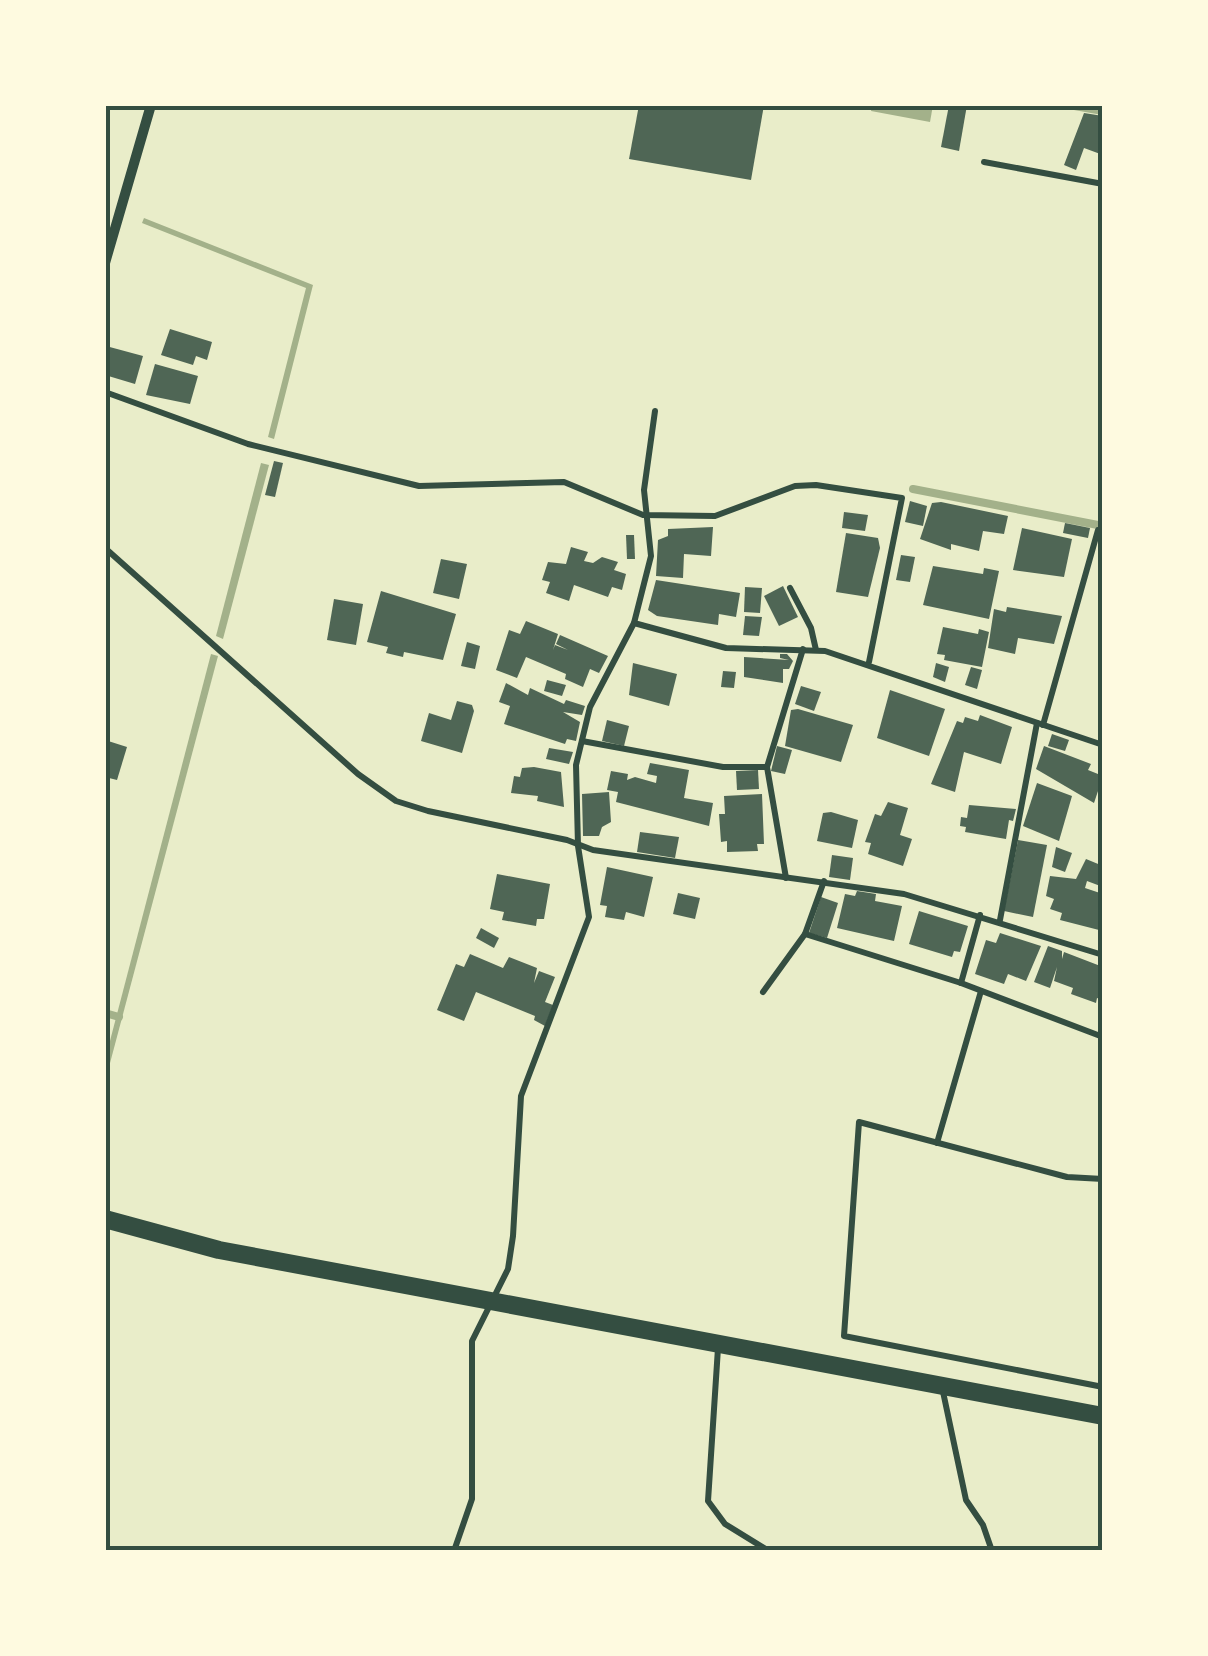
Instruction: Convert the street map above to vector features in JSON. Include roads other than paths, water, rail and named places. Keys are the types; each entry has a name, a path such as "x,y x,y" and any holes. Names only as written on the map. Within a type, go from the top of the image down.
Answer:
{"main road":[{"path":"105,1218 219,1250 1103,1416"}],"street":[{"path":"105,263 150,105"}],"lane":[{"path":"984,162 1103,184"},
{"path":"105,392 248,444 419,486 564,482 644,515 715,516 778,491 816,484 902,498 868,662"},
{"path":"454,1551 472,1499 472,1342 495,1302 508,1269 514,1236 521,1096 589,916 578,846 576,766 590,707 634,623 651,556 644,515 655,411"},
{"path":"1000,920 1040,724 1098,530"},
{"path":"105,548 358,774 396,801 578,846 904,894 1000,920 1103,955"},
{"path":"790,588 812,628 816,650"},
{"path":"634,623 726,648 816,650 868,662 1103,745"},
{"path":"786,878 767,767 804,649"},
{"path":"582,741 724,767 767,767"},
{"path":"763,992 805,934 824,881"},
{"path":"961,983 980,915"},
{"path":"805,934 961,983 1103,1037"},
{"path":"937,1143 981,991"},
{"path":"1103,1180 1068,1177 859,1122 844,1336 1103,1386"},
{"path":"718,1344 708,1500 726,1524 769,1551"},
{"path":"942,1386 966,1500 983,1526 992,1551"}],"waterway":[{"path":"1069,105 1103,111"},
{"path":"913,489 1103,526"},
{"path":"105,1013 119,1017"}]}
